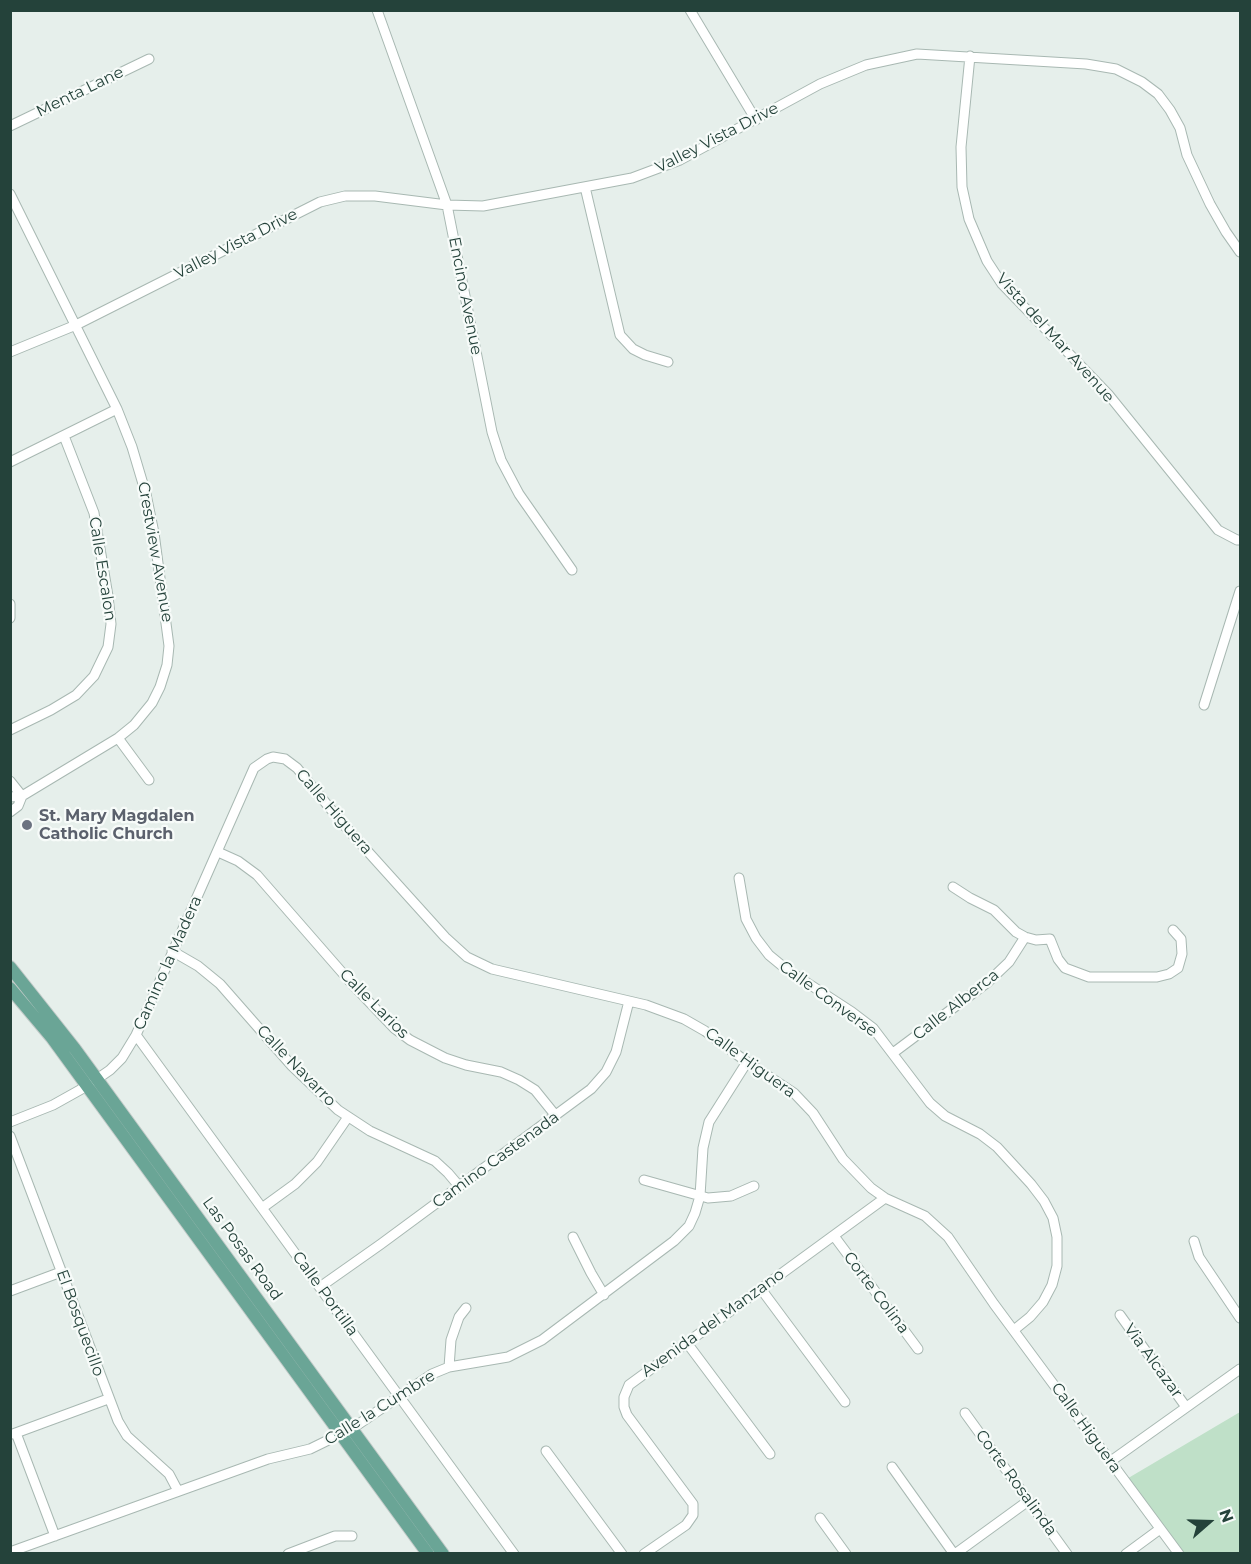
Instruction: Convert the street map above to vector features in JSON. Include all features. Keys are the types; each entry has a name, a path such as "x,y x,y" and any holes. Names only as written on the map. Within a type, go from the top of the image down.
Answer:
{"main road":[{"name":"Las Posas Road","path":"10,967 342,1435 435,1552"},
{"name":"Las Posas Road","path":"10,988 92,1082 353,1428 435,1552"}],"street":[{"name":"Encino Avenue","path":"377,10 447,206 492,432 498,450 519,494 572,570"},
{"path":"690,10 756,120"},
{"name":"Valley Vista Drive","path":"10,352 76,325 320,202 345,196 375,196 447,206 498,205 632,178 663,167 756,120 820,84 866,65 917,54 1086,63 1116,69 1142,82 1158,94 1170,110 1180,128 1186,155 1210,204 1240,252"},
{"name":"Vista del Mar Avenue","path":"970,56 961,147 962,187 969,219 987,261 1002,284 1108,394 1218,530 1240,540"},
{"name":"Menta Lane","path":"10,126 149,59"},
{"path":"585,187 620,335 633,349 668,362"},
{"name":"Crestview Avenue","path":"10,194 117,409 136,459 151,514 169,641 166,671 155,698 138,721 118,738 21,796 18,806 10,812"},
{"path":"10,462 117,409"},
{"name":"Calle Escalon","path":"10,730 51,710 76,694 94,676 108,647 111,624 95,519 64,436"},
{"path":"1204,705 1240,591"},
{"path":"10,604 10,618"},
{"path":"118,738 149,780"},
{"name":"Camino la Madera","path":"10,1122 53,1105 110,1070 122,1058 136,1035 254,768 261,762 273,758"},
{"name":"Calle Higuera","path":"273,758 285,759 297,768 343,824 445,938 467,957 492,969 629,1001 660,1010 696,1025 804,1102 843,1159 871,1188 885,1198 916,1211 941,1229 1179,1554"},
{"path":"10,782 21,796"},
{"path":"10,796 21,796"},
{"name":"Calle Larios","path":"218,852 245,865 257,875 353,985 394,1028 427,1050 445,1058 501,1072 519,1080 542,1097 556,1116"},
{"name":"Calle Converse","path":"739,878 746,919 756,938 769,955 873,1028 930,1103 945,1116 980,1134 997,1147 1031,1184 1049,1209 1058,1247 1055,1276 1043,1302 1014,1330"},
{"path":"953,887 994,910 1025,938 1050,939 1061,964 1070,971 1089,977 1157,977 1169,974 1178,968 1182,944 1179,936 1173,930"},
{"name":"Calle Alberca","path":"893,1053 988,982 1009,962 1025,938"},
{"name":"Calle Navarro","path":"172,951 208,973 300,1074 348,1118 370,1131 435,1161 459,1186"},
{"name":"Camino Castenada","path":"320,1287 591,1089 606,1072 620,1041 629,1001"},
{"name":"Calle Portilla","path":"136,1035 514,1554"},
{"name":"Calle la Cumbre","path":"10,1552 267,1459 310,1449 342,1435 432,1374 449,1367 517,1354 542,1341 680,1237 693,1220 700,1196 703,1148 709,1122 747,1062"},
{"path":"262,1208 289,1189 317,1162 348,1118"},
{"name":"El Bosquecillo","path":"10,1136 108,1399 127,1436 169,1474 178,1491"},
{"path":"644,1180 700,1196 721,1198 754,1186"},
{"name":"Avenida del Manzano","path":"644,1554 686,1525 693,1515 693,1504 627,1415 624,1397 633,1381 885,1198"},
{"name":"Corte Colina","path":"834,1236 918,1349"},
{"path":"573,1237 604,1295"},
{"path":"1194,1241 1199,1257 1240,1318"},
{"path":"10,1291 61,1272"},
{"path":"761,1289 845,1402"},
{"path":"449,1367 451,1340 459,1317 466,1308"},
{"name":"Via Alcazar","path":"1120,1315 1186,1407"},
{"path":"687,1343 770,1454"},
{"path":"1111,1461 1240,1369"},
{"path":"55,1536 13,1434 108,1399"},
{"name":"Corte Rosalinda","path":"965,1413 1067,1554"},
{"path":"546,1451 622,1554"},
{"path":"892,1467 955,1554 1028,1501"},
{"path":"820,1518 846,1554"},
{"path":"1126,1554 1160,1529"},
{"path":"288,1554 335,1536 352,1536"}],"green space":[{"path":"1240,1412 1240,1553 1179,1553 1125,1480"}],"place":[{"name":"St. Mary Magdalen Catholic Church","path":"27,825"}]}
